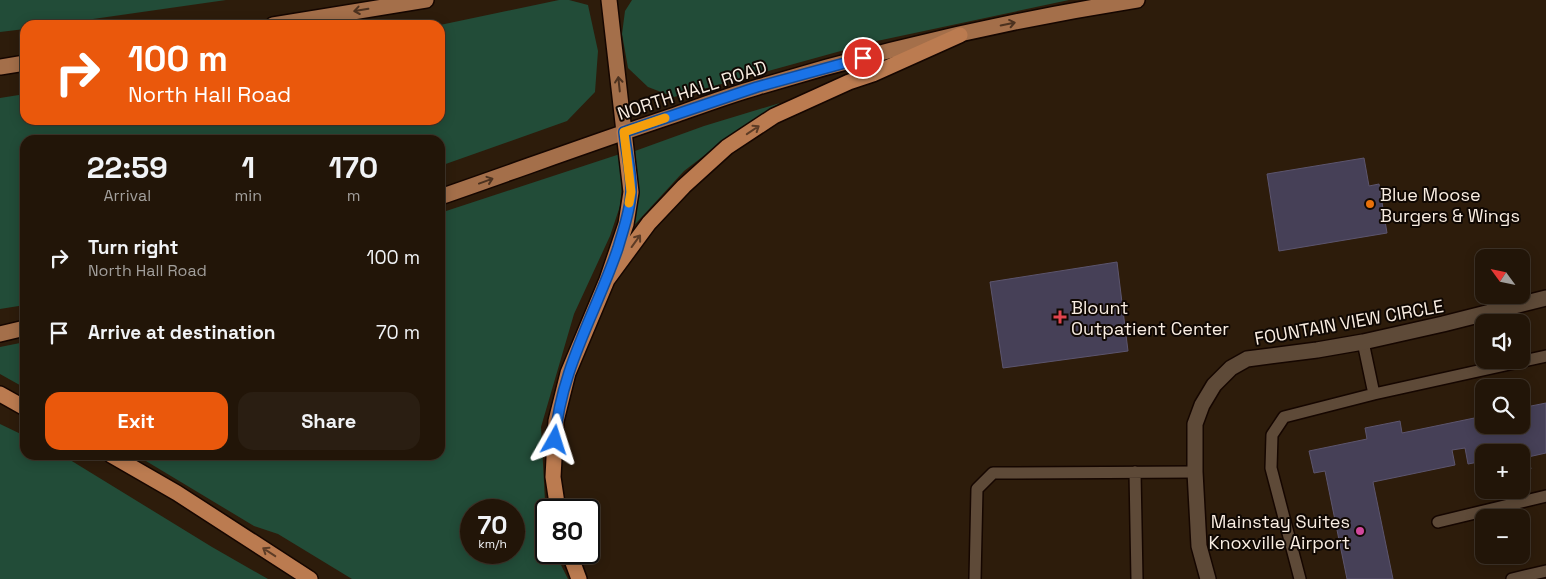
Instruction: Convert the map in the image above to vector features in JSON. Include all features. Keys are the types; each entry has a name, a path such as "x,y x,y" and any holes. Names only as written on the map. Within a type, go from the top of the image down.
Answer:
{"highway":[{"path":"607,280 649,223 684,186 727,147 774,116 960,35"},
{"path":"556,499 553,477 556,421 568,373 588,321 607,280 626,224 631,192 624,132"},
{"path":"0,394 20,405"},
{"path":"120,460 177,493 310,579"},
{"path":"573,564 579,579"}],"main road":[{"path":"304,20 426,0"},
{"path":"609,0 624,132"},
{"name":"NORTH HALL ROAD","path":"445,196 757,87 863,58 960,35 1077,9 1137,0"},
{"path":"0,67 20,64"},
{"path":"0,334 20,329"}],"street":[{"name":"FOUNTAIN VIEW CIRCLE","path":"1208,579 1199,546 1194,472 1195,424 1202,405 1214,385 1231,368 1247,359 1363,342 1546,298"}],"lane":[{"path":"1363,342 1374,394"},
{"path":"1300,579 1271,468 1272,435 1284,417 1374,394 1546,356"},
{"path":"1135,472 1137,579"},
{"path":"975,579 977,489 993,473 1194,472"},
{"path":"1438,522 1546,496"},
{"path":"1512,579 1546,570"}],"green space":[{"path":"0,0 226,0 86,20 20,20 20,30 0,32"},
{"path":"559,0 569,0 588,5 598,51 595,92 567,121 445,164 445,135 20,135 20,306 0,309 0,98 20,95 20,125 445,125 445,24"},
{"path":"632,0 1069,0 877,41 674,97 648,87 628,68 622,34 625,11"},
{"path":"780,103 740,128 684,171 627,233 636,194 635,151 704,126"},
{"path":"620,154 623,176 620,206 610,236 574,314 541,427 545,499 535,499 535,564 560,564 568,579 352,579 278,534 254,526 144,460 445,460 445,211"},
{"path":"20,343 20,385 0,374 0,347"},
{"path":"0,424 20,434 20,460 70,460 268,579 0,579"}],"building":[{"path":"1364,158 1369,186 1379,184 1387,233 1279,251 1267,174"},
{"name":"Blount Outpatient Center","path":"1117,262 1128,351 1003,368 990,282"},
{"name":"Mainstay Suites Knoxville Airport","path":"1546,403 1546,453 1530,457 1530,444 1475,444 1475,463 1468,464 1465,448 1452,450 1455,465 1373,482 1393,579 1347,579 1325,471 1314,473 1309,451 1367,439 1365,428 1400,421 1402,433 1475,418 1475,434 1530,434 1530,406"}],"slow traffic":[{"path":"629,203 631,192 624,132 665,118"}],"place":[{"name":"Blue Moose Burgers & Wings","path":"1370,204"},
{"name":"Blount Outpatient Center","path":"1060,317"},
{"name":"Mainstay Suites Knoxville Airport","path":"1360,531"}],"route":[{"path":"555,440 556,421 568,373 588,321 607,280 626,224 631,192 624,132 757,87 863,58"}]}
